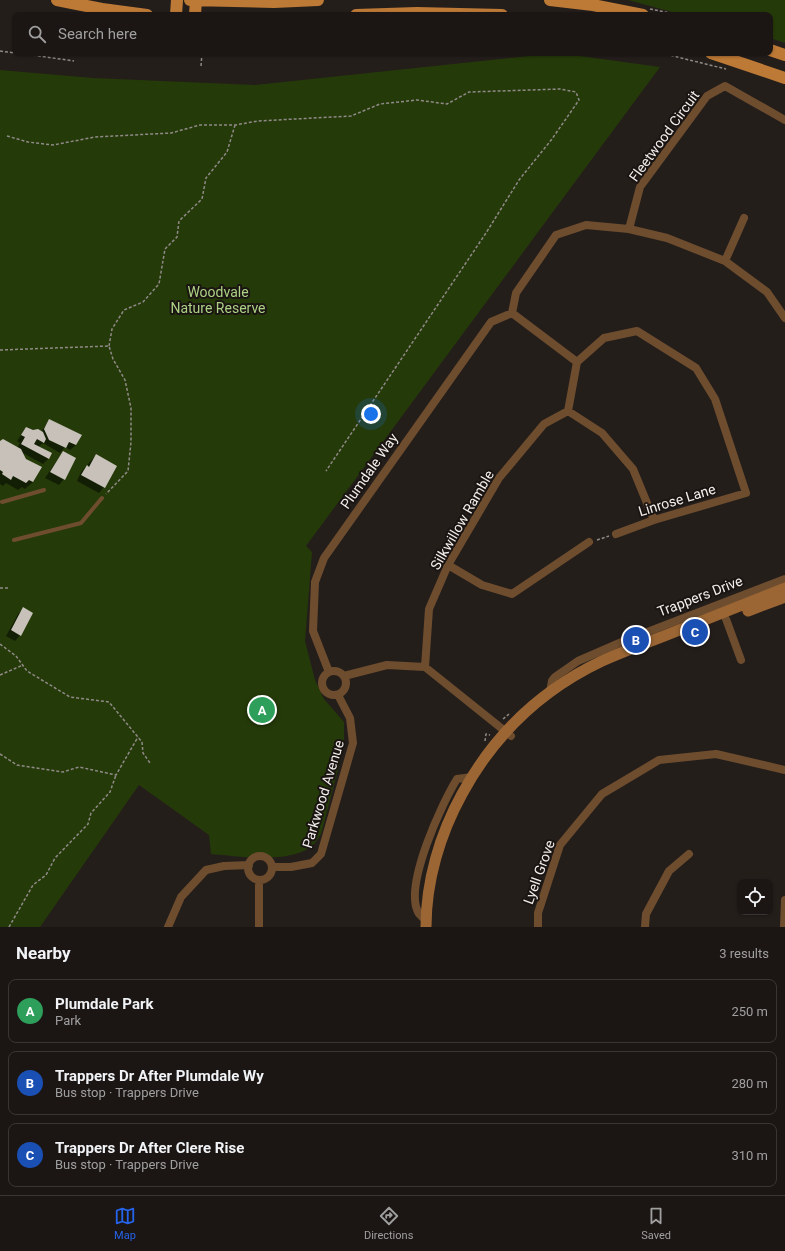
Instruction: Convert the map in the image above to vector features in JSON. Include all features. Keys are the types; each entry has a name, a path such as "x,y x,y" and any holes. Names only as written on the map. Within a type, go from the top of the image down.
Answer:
{"main road":[{"path":"57,0 125,12"},
{"path":"176,12 177,0"},
{"path":"190,0 274,2 318,0"},
{"path":"195,12 196,0"},
{"path":"550,0 593,5 627,12"},
{"path":"773,51 784,55"},
{"path":"720,56 785,78"},
{"name":"Trappers Drive","path":"428,925 430,886 439,849 449,818 472,777 508,734 550,692 602,661 785,588"},
{"name":"Trappers Drive","path":"428,925 442,862 451,834 479,779 508,734 578,681 629,656 785,597"}],"street":[{"name":"Fleetwood Circuit","path":"629,229 640,187 706,96 726,86 785,120"},
{"path":"725,261 744,218"},
{"path":"654,520 633,469 602,433 568,411 577,362 512,313 516,293 556,235 586,225 629,229 667,238 725,261 767,292 785,318"},
{"name":"Plumdale Way","path":"329,672 314,631 315,582 324,558 490,322 512,313"},
{"name":"Linrose Lane","path":"577,362 604,338 637,331 696,368 715,399 746,493 654,520 616,534"},
{"name":"Silkwillow Ramble","path":"424,667 429,610 448,566 499,478 544,424 568,411"},
{"path":"448,566 482,585 512,594 589,542"},
{"name":"Trappers Drive","path":"550,692 552,681 555,677 578,661 624,641 785,579"},
{"path":"726,619 741,660"},
{"path":"344,676 387,665 424,667 508,734"},
{"path":"337,671 344,676 346,687 338,694 334,695 326,693 322,686 323,677 329,672 337,671"},
{"name":"Parkwood Avenue","path":"273,867 291,867 312,863 321,854 353,743 350,718 338,694"},
{"name":"Lyell Grove","path":"538,927 538,913 560,845 602,794 659,760 716,754 785,770"},
{"path":"645,927 646,914 669,871 689,854"},
{"path":"263,856 270,860 273,867 269,876 259,880 250,873 249,865 252,859 263,856"},
{"path":"168,927 181,897 206,870 224,866 249,865"},
{"path":"259,880 259,927"},
{"path":"784,927 785,900"}],"lane":[{"path":"2,502 44,490"},
{"path":"14,540 81,523 102,498"}],"path":[{"path":"0,51 12,52"},
{"path":"41,56 74,60"},
{"path":"201,66 202,56"},
{"path":"673,56 727,70"},
{"path":"7,136 28,142 53,145 95,137 170,133 200,125 235,125 258,121 351,116 380,104 417,100 447,104 469,92 560,89 576,92 579,100 519,180 486,233 326,471"},
{"path":"102,498 128,471 131,442 131,408 125,380 113,359 109,346 112,329 124,310 143,302 159,284 165,249 177,237 179,221 202,199 206,178 227,152 235,125"},
{"path":"0,350 109,346"},
{"path":"589,542 616,534"},
{"path":"0,588 10,588"},
{"path":"0,644 16,656 27,671 70,697 109,702 142,742 143,753 150,763"},
{"path":"0,675 23,665"},
{"path":"9,927 33,884 46,875 55,858 88,824 91,813 110,792 116,775 138,737"},
{"path":"0,754 17,765 63,772 79,768 116,775"}],"green space":[{"path":"628,0 785,0 785,43 773,39 773,12 672,12"},
{"name":"Woodvale Nature Reserve","path":"530,56 580,56 660,67 306,546 312,552 305,641 315,680 324,699 344,722 344,747 321,834 318,839 305,851 279,857 264,858 211,854 209,835 139,785 40,927 0,927 0,70 93,78 255,85"}],"building":[{"path":"49,419 82,435 76,445 69,442 66,448 49,440 44,429"},
{"path":"26,427 33,430 38,429 43,432 46,439 44,443 37,439 34,444 52,453 49,459 21,444 25,437 21,435"},
{"path":"3,439 21,449 26,459 42,467 33,482 29,480 26,483 13,476 11,480 2,474 3,472 0,470 0,441"},
{"path":"63,451 76,458 65,480 50,472"},
{"path":"96,454 117,466 105,488 81,475 87,465 89,467"},
{"path":"23,607 33,613 21,636 11,630"}],"place":[{"name":"Trappers Dr After Clere Rise","path":"695,632"},
{"name":"Trappers Dr After Plumdale Wy","path":"636,640"},
{"name":"Plumdale Park","path":"262,710"}]}
